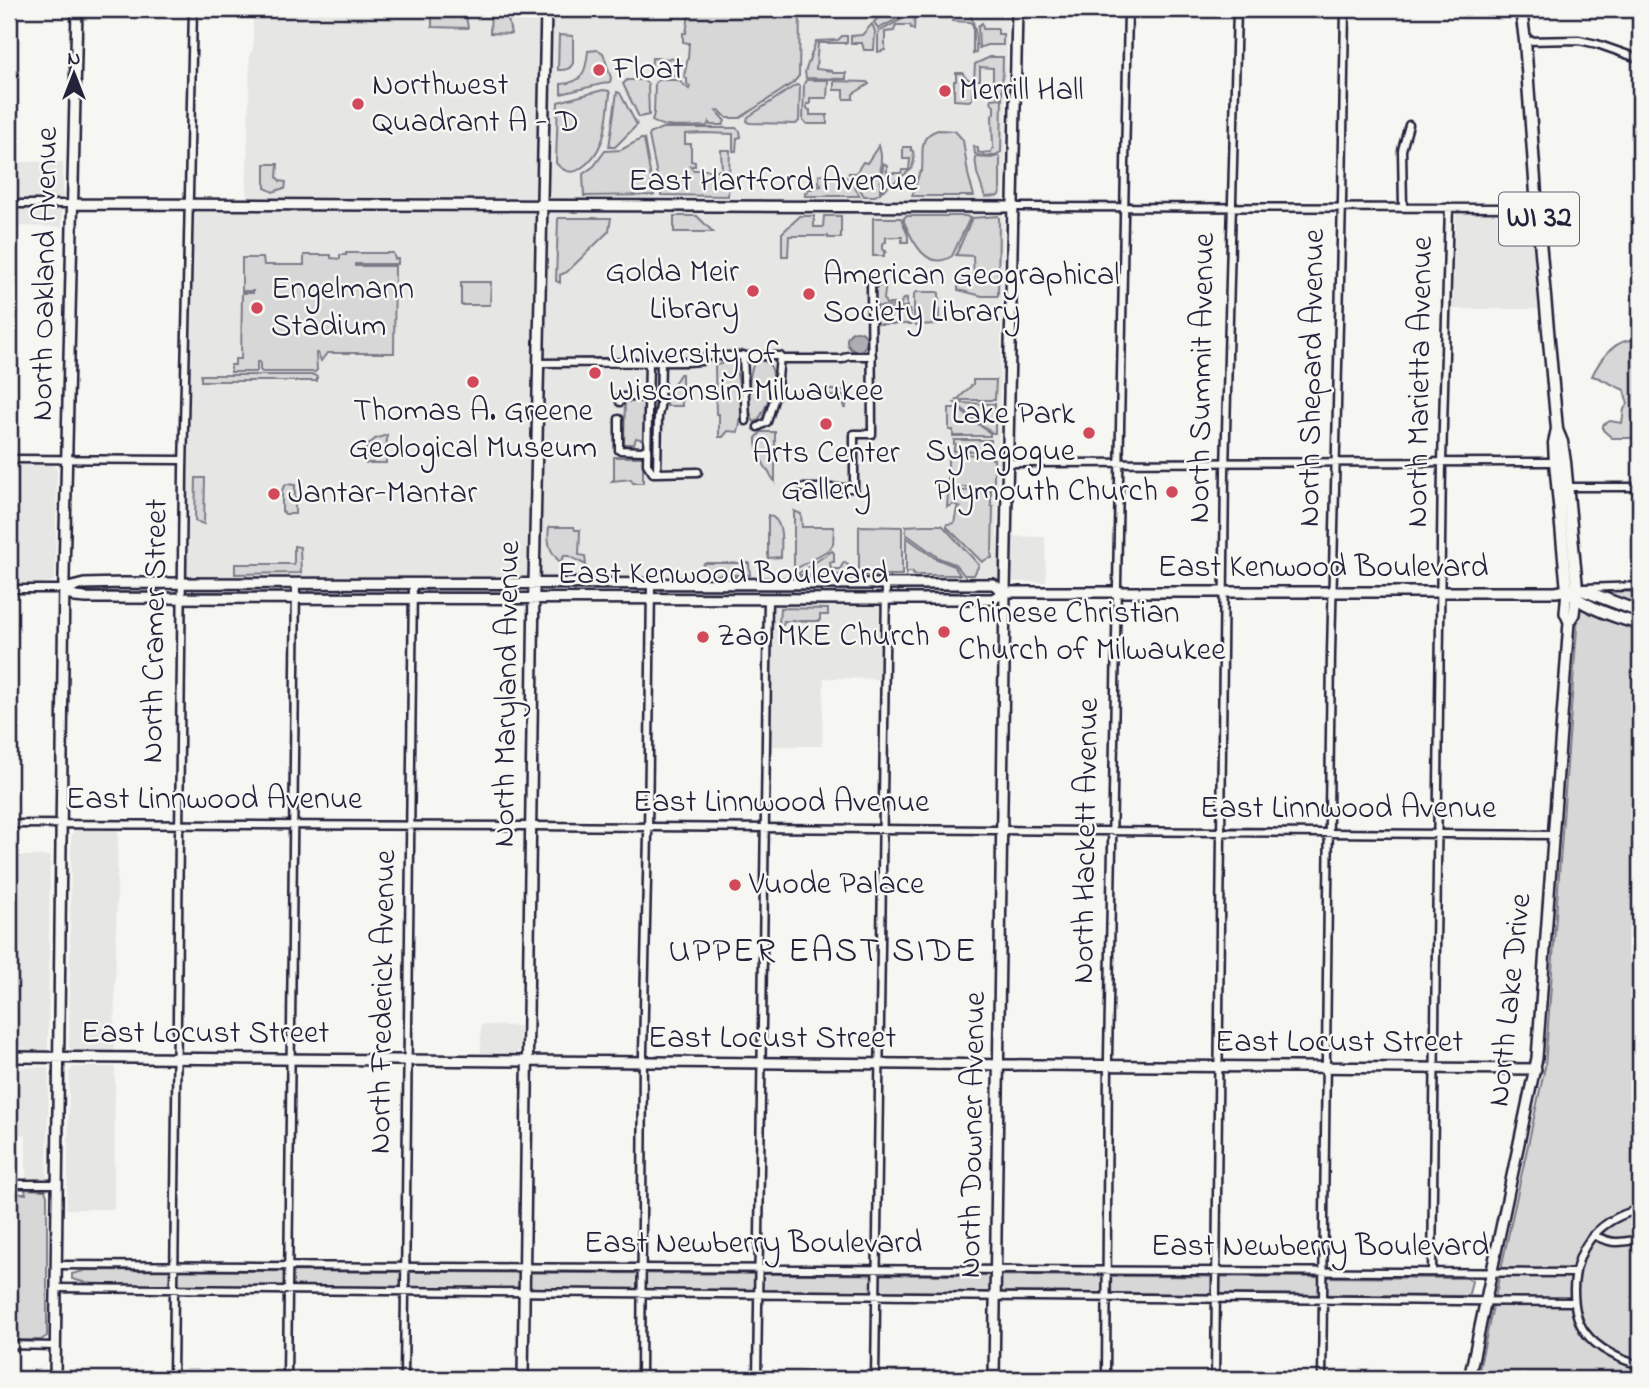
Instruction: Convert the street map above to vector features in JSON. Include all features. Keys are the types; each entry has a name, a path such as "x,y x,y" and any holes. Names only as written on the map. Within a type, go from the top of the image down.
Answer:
{"main road":[{"name":"North Lake Drive","path":"1521,9 1557,429 1554,443 1560,462 1573,592"},
{"path":"1573,592 1640,612"},
{"path":"1573,592 1595,607 1640,624"}],"street":[{"name":"North Oakland Avenue","path":"55,1379 64,589 77,9"},
{"name":"North Cramer Street","path":"173,1379 181,583 193,9"},
{"name":"North Maryland Avenue","path":"523,1379 534,584 546,9"},
{"name":"North Downer Avenue","path":"994,1379 1005,592 1017,9"},
{"name":"North Hackett Avenue","path":"1106,1379 1108,1066 1128,9"},
{"name":"North Summit Avenue","path":"1215,1379 1225,463 1237,9"},
{"name":"North Shepard Avenue","path":"1322,1379 1335,462 1345,9"},
{"path":"1525,41 1579,40 1640,59"},
{"path":"1403,207 1402,150 1409,125"},
{"name":"East Hartford Avenue","path":"9,204 1538,208"},
{"name":"North Marietta Avenue","path":"1432,1272 1442,463 1449,207"},
{"path":"803,488 854,488 854,434 872,434 871,275"},
{"path":"743,355 746,421"},
{"path":"538,363 661,362 701,360 708,356 780,356 777,390 766,422 758,427"},
{"path":"779,359 872,356"},
{"path":"649,362 647,464 653,473 698,472"},
{"path":"657,473 661,362"},
{"path":"620,402 620,397 661,397"},
{"path":"619,419 619,450 657,449"},
{"path":"9,459 183,460"},
{"path":"1008,463 1560,462"},
{"path":"1562,488 1640,487"},
{"name":"East Kenwood Boulevard","path":"9,589 64,589 89,584 181,583 993,584 1005,592"},
{"path":"288,1379 296,583"},
{"name":"North Frederick Avenue","path":"404,1379 413,583"},
{"path":"641,1379 651,584"},
{"path":"875,1379 886,584"},
{"name":"East Kenwood Boulevard","path":"64,589 75,597 86,598 993,599 1005,592 1573,592 1603,586 1640,586"},
{"name":"North Lake Drive","path":"1469,1379 1536,1069 1569,622 1565,613 1573,592"},
{"path":"757,1379 768,599"},
{"name":"East Linnwood Avenue","path":"9,824 1553,835"},
{"name":"East Locust Street","path":"9,1057 1536,1069"},
{"path":"9,1184 57,1184"},
{"path":"1640,1209 1613,1220 1593,1235 1579,1259 1575,1273 1574,1301 1580,1324 1590,1339 1611,1353 1640,1365"},
{"path":"1593,1235 1616,1242 1640,1240"},
{"name":"East Newberry Boulevard","path":"56,1265 1575,1273"},
{"name":"East Newberry Boulevard","path":"56,1288 1574,1301"},
{"path":"9,1345 55,1346"}],"shaded area":[{"name":"University of Wisconsin-Milwaukee","path":"253,9 1008,9 997,536 1045,537 1046,582 880,580 879,679 824,678 822,746 772,746 771,581 186,578 194,210 246,209"},
{"path":"432,9 462,9 462,16 466,16 468,28 432,27"},
{"path":"491,9 511,10 511,19 508,19 511,34 490,33"},
{"path":"690,9 800,9 799,76 793,83 740,118 727,118 719,110 716,111 725,121 723,125 710,125 709,122 707,126 671,127 652,121 655,83 659,80 678,80 689,89 684,76 689,43 683,42 683,33 686,33"},
{"path":"887,9 910,9 903,16 878,29 874,22"},
{"path":"915,9 914,30 910,25 896,25 894,31 885,32 885,50 878,52 878,32 906,17"},
{"path":"952,9 968,9 975,30 976,53 973,54 973,25 970,22 952,21"},
{"path":"982,23 983,29 998,29 998,34 1003,34 1003,45 979,48 978,26"},
{"path":"872,24 875,31 874,50 864,50 862,43 851,43 851,36 862,35"},
{"path":"559,35 573,36 573,63 565,70 558,70"},
{"path":"847,36 847,43 818,43 816,69 846,73 846,79 806,78 805,72 816,41 838,40"},
{"path":"598,50 603,53 610,82 561,94 561,84 575,81 582,74 588,51"},
{"path":"990,57 1003,57 1002,96 997,96 997,87 993,87 993,68 980,67 980,80 974,80 975,64"},
{"path":"652,58 679,59 679,72 677,75 651,75"},
{"path":"956,73 963,73 973,82 972,99 969,101 954,100"},
{"path":"627,80 643,80 648,84 649,115 639,117 623,84"},
{"path":"806,80 828,80 827,98 810,98 810,104 807,104 810,115 827,115 827,124 807,124 803,121"},
{"path":"834,81 869,84 853,94 853,99 844,99 844,90 834,90"},
{"path":"796,85 800,86 799,121 796,124 747,121 748,117"},
{"path":"603,90 609,91 610,94 604,136 596,154 580,169 573,172 564,170 556,163 558,102"},
{"path":"617,92 637,125 615,147 609,147"},
{"path":"1002,98 1001,152 988,156 975,154 974,146 981,153 991,152 993,148 994,105 991,99"},
{"path":"662,128 736,128 740,131 741,137 737,138 736,151 733,151 733,134 685,134 685,144 691,144 691,161 695,162 695,166 690,166 693,170 722,170 721,150 730,150 728,196 661,195 649,136"},
{"path":"938,130 955,131 963,140 974,196 912,196 922,170 924,141"},
{"path":"644,139 654,195 584,196 583,174 594,166 605,151 621,150"},
{"path":"879,145 880,193 864,196 852,175 848,173 856,173 863,162 867,163"},
{"path":"903,147 911,147 913,151 912,169 882,191 883,163 887,166 887,173 909,170 910,159 903,159"},
{"path":"998,156 1000,193 998,196 985,197 975,157"},
{"path":"15,162 63,162 63,197 15,199"},
{"path":"265,164 278,164 277,177 286,182 285,189 273,192 265,188"},
{"path":"819,175 844,176 860,196 805,196 808,189 821,186"},
{"path":"14,209 61,210 62,227 14,226"},
{"path":"1526,213 1530,218 1539,309 1452,309 1456,214"},
{"path":"674,216 697,216 713,232 674,232"},
{"path":"800,216 814,216 814,227 823,227 824,216 841,216 841,238 789,236 788,256 782,256 782,233"},
{"path":"906,216 970,218 952,256 935,260 928,258 917,246 904,222"},
{"path":"998,216 998,296 982,296 958,290 963,280 974,279 973,256 956,255 972,218"},
{"path":"559,218 611,218 609,231 567,272 560,275 560,283 556,281"},
{"path":"873,218 901,218 908,242 902,242 902,237 886,237 886,242 883,243 883,250 886,251 884,256 873,256"},
{"path":"393,253 395,259 398,259 398,264 355,264 395,266 394,353 327,353 321,361 316,353 315,372 262,372 260,362 257,362 255,372 231,372 235,359 241,359 242,293 253,293 242,291 242,258 263,258 264,265 304,265 304,255 331,255 331,258 340,259 340,255"},
{"path":"461,282 491,282 490,305 461,305"},
{"path":"886,283 886,304 901,304 902,300 907,298 907,307 873,306 873,289"},
{"path":"939,293 938,324 914,323 914,294"},
{"path":"873,309 910,310 911,324 880,324 873,321"},
{"path":"853,331 861,331 867,341 861,351 853,351 847,345 847,337"},
{"path":"1629,340 1640,341 1640,438 1612,438 1603,430 1603,425 1610,421 1622,423 1624,409 1628,404 1624,390 1592,376 1607,354 1617,345"},
{"path":"722,360 732,361 738,377 741,415 738,432 728,431 723,437 719,437 715,365 722,364"},
{"path":"760,360 768,363 773,378 769,398 761,415 754,422 750,410 749,384 754,363"},
{"path":"680,374 682,406 667,406 665,399"},
{"path":"201,375 314,375 317,381 201,381"},
{"path":"973,380 996,380 995,400 957,400 973,384"},
{"path":"798,390 846,390 846,408 843,396 798,396"},
{"path":"625,399 644,399 644,440 636,438 634,444 624,444"},
{"path":"955,403 995,404 995,433 992,433"},
{"path":"949,408 957,408 990,433 990,436 953,436 953,430 949,430"},
{"path":"761,432 775,432 775,482 757,450 756,438"},
{"path":"387,435 386,463 366,463 366,447 375,439"},
{"path":"954,440 991,440 991,451 954,451 957,445"},
{"path":"953,454 991,455 994,459 994,487 954,487 948,480 948,458 953,458"},
{"path":"614,457 643,457 643,483 633,483 631,479 612,481"},
{"path":"9,465 53,465 57,470 53,581 40,584 9,583"},
{"path":"196,478 205,478 204,524 195,521"},
{"path":"286,484 295,485 295,514 285,514 282,511 282,490"},
{"path":"991,490 992,558 982,562 947,527 947,524 954,523 957,508 960,507 954,504 947,507 948,494 954,491"},
{"path":"794,511 801,514 802,527 834,527 830,549 794,570"},
{"path":"768,515 780,527 781,557 768,558"},
{"path":"942,525 979,565 974,575 964,575 955,564 939,558 906,534 906,526"},
{"path":"859,526 902,527 902,575 860,575"},
{"path":"549,527 574,527 575,530 580,530 579,555 585,556 586,565 569,556 564,556 560,562 550,546"},
{"path":"906,537 935,558 954,566 960,575 913,575 913,572 908,572 906,575"},
{"path":"294,546 300,547 301,573 235,574 235,564 294,564"},
{"path":"832,551 834,562 830,562 831,569 840,569 844,562 848,565 849,575 796,575"},
{"path":"704,563 749,563 750,575 711,575 703,566"},
{"path":"215,585 279,587 281,593 193,592 193,589"},
{"path":"331,585 390,585 398,590 398,594 309,592 309,589"},
{"path":"449,585 519,587 518,590 496,594 426,593 426,590"},
{"path":"167,586 145,593 78,591 78,588"},
{"path":"631,587 638,590 638,593 575,593 574,589"},
{"path":"776,588 776,593 662,593 661,590"},
{"path":"779,588 866,588 872,590 872,594 779,593"},
{"path":"898,591 963,591 955,594 898,594"},
{"path":"1608,591 1640,592 1640,1379 1477,1379 1545,1067 1580,601"},
{"path":"780,608 828,609 828,615 820,615 820,621 784,621 783,625 779,625"},
{"path":"77,829 118,830 114,1052 75,1052 69,1048 71,837"},
{"path":"9,856 50,856 48,1049 43,1051 9,1051"},
{"path":"481,1025 520,1026 519,1051 514,1054 481,1053"},
{"path":"9,1067 49,1069 47,1177 44,1180 26,1179 26,1135 9,1134"},
{"path":"73,1067 115,1067 114,1209 66,1209 69,1073"},
{"path":"25,1189 45,1190 47,1196 47,1336 41,1340 9,1340 9,1193 26,1194"},
{"path":"87,1270 1467,1278 1472,1281 1467,1296 95,1285 72,1279 72,1274"}],"place":[{"name":"Float","path":"599,70"},
{"name":"Merrill Hall","path":"945,91"},
{"name":"Northwest Quadrant A - D","path":"358,104"},
{"name":"Golda Meir Library","path":"753,291"},
{"name":"American Geographical Society Library","path":"809,294"},
{"name":"Engelmann Stadium","path":"257,308"},
{"name":"University of Wisconsin-Milwaukee","path":"595,373"},
{"name":"Thomas A. Greene Geological Museum","path":"473,382"},
{"name":"Arts Center Gallery","path":"826,424"},
{"name":"Lake Park Synagogue","path":"1089,433"},
{"name":"Plymouth Church","path":"1172,492"},
{"name":"Jantar-Mantar","path":"274,494"},
{"name":"Chinese Christian Church of Milwaukee","path":"944,632"},
{"name":"Zao MKE Church","path":"703,637"},
{"name":"Vuode Palace","path":"735,885"}],"district":[{"name":"UPPER EAST SIDE","path":"823,952"}]}
